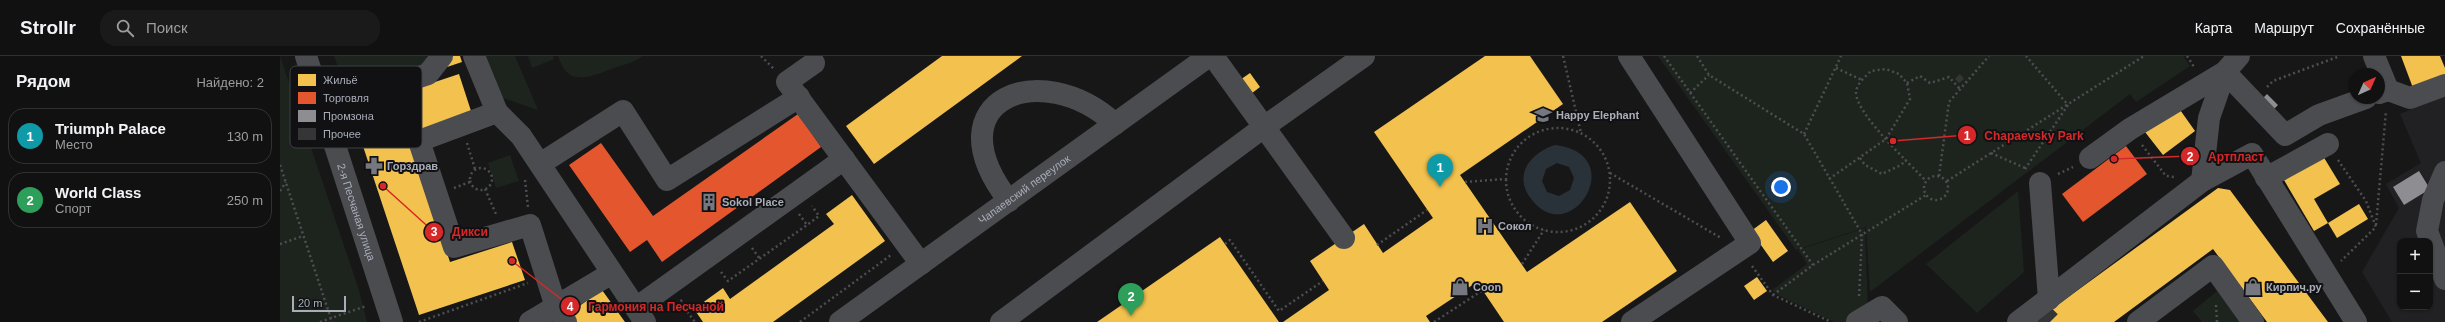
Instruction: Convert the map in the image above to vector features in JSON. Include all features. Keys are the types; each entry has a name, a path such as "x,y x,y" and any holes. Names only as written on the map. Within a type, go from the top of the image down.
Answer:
{"street":[{"path":"422,76 428,74 442,56"},
{"path":"474,56 497,112 520,136 540,164 640,315 844,159"},
{"name":"Чапаевский переулок","path":"840,322 1209,56"},
{"path":"1213,56 1344,238"},
{"path":"1002,322 1264,127 1364,56"},
{"path":"1629,56 1750,243 1632,322"},
{"path":"2090,158 2130,129 2225,72 2239,56"},
{"path":"2374,56 2377,68"},
{"path":"814,64 787,82 922,264"},
{"path":"2225,72 2285,135 2319,115 2349,104"},
{"path":"2202,181 2209,118 2225,72"},
{"path":"1009,201 996,183 986,160 982,139 982,120 994,95 1016,78 1040,75 1061,80 1082,90 1103,107 1115,124"},
{"path":"2385,92 2410,98 2445,85"},
{"path":"540,164 623,111 667,180 799,97"},
{"path":"422,140 497,112"},
{"path":"2266,178 2328,144"},
{"name":"2-я Песчаная улица","path":"336,148 392,322"},
{"path":"421,148 454,247 530,225 546,276 561,315"},
{"path":"2018,322 2043,308 2202,181 2252,154 2326,276 2356,322"},
{"path":"2445,172 2433,200 2427,231 2445,279"},
{"path":"2040,183 2043,308"},
{"path":"2138,322 2213,266 2253,322"},
{"path":"530,322 561,315 612,273"},
{"path":"1858,322 1882,307 1897,322"}],"path":[{"path":"1563,56 1581,133"},
{"path":"1664,56 1813,265"},
{"path":"1697,56 1709,75 1804,134 1862,234 1858,322"},
{"path":"1804,134 1841,56"},
{"path":"1939,176 1949,102 1988,56"},
{"path":"2026,56 2068,105"},
{"path":"1947,181 2144,56"},
{"path":"2252,101 2273,81 2340,56"},
{"path":"1836,68 1862,80"},
{"path":"1829,179 1886,139 1910,99 1907,83 1898,74 1886,69 1871,71 1862,80 1856,94 1860,108 1886,139 1926,181"},
{"path":"1690,93 1709,75"},
{"path":"1907,83 1920,76 1930,83 1949,77 1960,89"},
{"path":"2326,276 2376,226 2382,104"},
{"path":"1990,153 2025,168 2068,105"},
{"path":"461,126 475,169 470,178 472,185 478,190 485,189 492,181 491,174 483,168 475,169"},
{"path":"1564,128 1581,133 1594,143 1604,157 1609,173 1609,190 1603,206 1592,219 1578,228 1561,232 1544,230 1529,223 1516,211 1508,196 1505,179 1508,162 1517,147 1530,135 1552,129 1564,128"},
{"path":"2130,129 2166,176 2202,181"},
{"path":"2328,144 2366,201 2376,226"},
{"path":"1860,158 1865,165 1882,174 1906,160"},
{"path":"2040,183 2090,158"},
{"path":"280,165 332,322"},
{"path":"1609,173 1740,250 1773,295 1831,322"},
{"path":"1934,176 1939,176 1947,181 1948,191 1943,198 1934,200 1926,195 1924,185 1926,181 1934,176"},
{"path":"1466,182 1505,179"},
{"path":"280,191 286,182"},
{"path":"485,189 503,233"},
{"path":"1773,295 1813,265 1926,195"},
{"path":"716,274 720,271 728,282 819,216 810,204"},
{"path":"1377,245 1427,210"},
{"path":"1522,264 1544,230"},
{"path":"280,244 303,236"},
{"path":"1224,244 1230,240 1279,311 1323,281"},
{"path":"800,322 907,244"},
{"path":"419,322 546,276"},
{"path":"1434,322 1483,290"},
{"path":"686,298 680,302 695,322"},
{"path":"320,322 370,305"}],"shaded area":[{"path":"280,56 290,86 290,148 311,148 358,287 367,322 280,322"},
{"path":"334,56 426,56 430,66 422,69 422,66 338,66"},
{"path":"484,56 515,56 538,110 500,97"},
{"path":"528,56 553,56 554,59 532,68"},
{"path":"558,56 643,56 633,62 588,77 581,77 568,73 562,66"},
{"path":"1658,56 2183,56 2190,66 2136,102 2130,94 1870,292 1866,227 1796,250"},
{"path":"2445,95 2445,322 2392,322 2362,272 2399,208 2386,184 2421,163 2400,114"},
{"path":"1555,145 1577,152 1589,164 1591,180 1587,195 1576,207 1563,214 1547,212 1532,200 1526,191 1524,174 1527,166 1531,160 1546,149","holes":["1557,163 1569,167 1574,178 1570,190 1559,196 1547,192 1542,181 1546,169"]},
{"path":"510,155 519,181 496,188 488,163"},
{"path":"2018,191 2024,272 1977,313 1926,264"},
{"path":"1865,228 1868,312 1854,322 1834,322 1778,295 1772,290 1807,264 1798,250"},
{"path":"2217,291 2242,322 2202,322 2193,311"}],"building: Жильё":[{"path":"460,56 462,62 447,67 445,58"},
{"path":"942,56 1022,56 874,164 846,126"},
{"path":"1485,56 1530,56 1563,104 1460,175 1527,272 1630,202 1677,271 1602,322 1504,322 1477,282 1426,316 1430,322 1283,322 1329,290 1310,261 1364,224 1383,253 1433,218 1374,132"},
{"path":"2401,56 2440,56 2445,68 2445,76 2413,88"},
{"path":"1250,73 1260,87 1247,97 1237,82"},
{"path":"459,74 472,114 422,130 422,86"},
{"path":"2178,107 2195,131 2163,155 2145,132"},
{"path":"364,148 412,148 450,262 512,242 525,280 419,315"},
{"path":"2323,156 2340,184 2314,199 2328,223 2314,231 2284,180"},
{"path":"2218,188 2230,190 2328,322 2267,322 2213,249 2114,322 2034,322"},
{"path":"852,195 885,241 773,322 703,322 694,309 723,288 730,299 816,237 834,224 826,214"},
{"path":"2359,204 2368,219 2337,238 2328,223"},
{"path":"1766,220 1788,251 1773,262 1751,231"},
{"path":"1220,237 1279,322 1097,322 1126,302"},
{"path":"1757,277 1767,291 1754,300 1744,286"},
{"path":"602,290 625,322 574,322 568,314"}],"building: Торговля":[{"name":"Sokol Place","path":"798,114 821,147 662,262 647,240 630,252 569,165 601,143 653,216"},
{"path":"2126,146 2147,174 2083,222 2062,194"}],"building: Промзона":[{"path":"2267,94 2278,105 2271,112 2261,100"},
{"path":"2419,171 2430,189 2404,205 2393,187"}],"building: Прочее":[{"path":"1960,74 1964,79 1959,83 1955,79"}],"tunnel":[{"path":"2043,315 2050,322"}],"place":[{"name":"Happy Elephant","path":"1543,115"},
{"name":"Chapaevsky Park","path":"1893,141"},
{"name":"Артпласт","path":"2114,159"},
{"name":"Горздрав","path":"374,166"},
{"name":"Дикси","path":"383,186"},
{"name":"Triumph Palace","path":"1440,187"},
{"name":"Sokol Place","path":"709,202"},
{"name":"Сокол","path":"1485,226"},
{"name":"Гармония на Песчаной","path":"512,261"},
{"name":"Coon","path":"1460,287"},
{"name":"Кирпич.ру","path":"2253,287"},
{"name":"World Class","path":"1131,316"}]}
